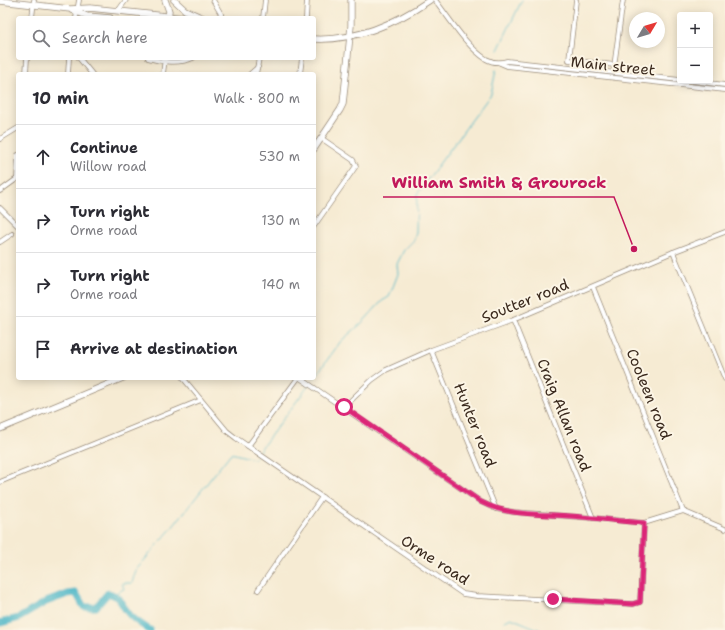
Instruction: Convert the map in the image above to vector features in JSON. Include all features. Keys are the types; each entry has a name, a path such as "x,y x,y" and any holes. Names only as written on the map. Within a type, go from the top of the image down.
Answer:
{"street":[{"path":"77,13 79,0"},
{"path":"118,11 126,0"},
{"path":"165,0 169,11 168,16"},
{"path":"174,0 185,10 198,16"},
{"path":"213,0 221,16"},
{"path":"263,16 265,0"},
{"path":"306,16 307,0"},
{"path":"316,146 343,104 352,18 351,0"},
{"path":"316,39 337,39 376,30 402,17 430,0"},
{"name":"Main street","path":"435,0 467,42 486,59 493,62 507,66 725,90"},
{"path":"576,0 569,60 615,66"},
{"path":"613,77 623,0"},
{"path":"0,1 34,3 70,9 87,16"},
{"path":"32,16 34,3"},
{"path":"77,13 90,8 160,16"},
{"path":"26,72 27,60"},
{"path":"68,72 70,60"},
{"path":"81,60 90,72"},
{"path":"163,72 165,60 183,60"},
{"path":"257,72 259,60"},
{"path":"300,72 302,60"},
{"name":"Main street","path":"500,63 507,61 677,80"},
{"path":"252,72 258,67"},
{"path":"713,84 725,85"},
{"path":"0,139 16,129"},
{"path":"316,223 356,166 353,160 322,138"},
{"path":"0,191 16,179"},
{"path":"0,208 16,224"},
{"name":"Soutter road","path":"344,407 379,374 386,370 431,350 513,320 673,252 725,232"},
{"path":"0,242 12,234"},
{"path":"673,252 725,379"},
{"name":"Cooleen road","path":"593,286 683,511"},
{"name":"Craig Allan road","path":"513,320 593,518"},
{"name":"Hunter road","path":"431,350 496,509"},
{"path":"0,429 118,380"},
{"path":"185,380 227,430 248,446 298,380"},
{"path":"303,380 481,502 496,509 513,512 644,523 683,511 725,529"},
{"path":"0,482 201,400"},
{"name":"Orme road","path":"248,446 456,590 469,596 633,604 640,602 644,523"},
{"path":"258,590 322,497"}],"waterway":[{"path":"498,50 522,0"},
{"path":"316,375 341,341 362,323 382,301 389,297 398,274 397,264 404,250 414,240 416,232 417,194 491,94 496,70"},
{"path":"259,451 309,385"},
{"path":"114,594 124,589 122,583 132,583 136,570 171,529 231,453 254,459 257,454"},
{"path":"0,623 19,618 46,602 68,594 76,593 84,607 96,607 108,593 116,597 136,621 150,630"},
{"path":"505,621 511,618 540,630"}],"place":[{"name":"William Smith & Grourock","path":"634,249"}],"route":[{"path":"344,407 488,506 503,511 644,523 639,595 640,602 633,604 553,599"}]}
